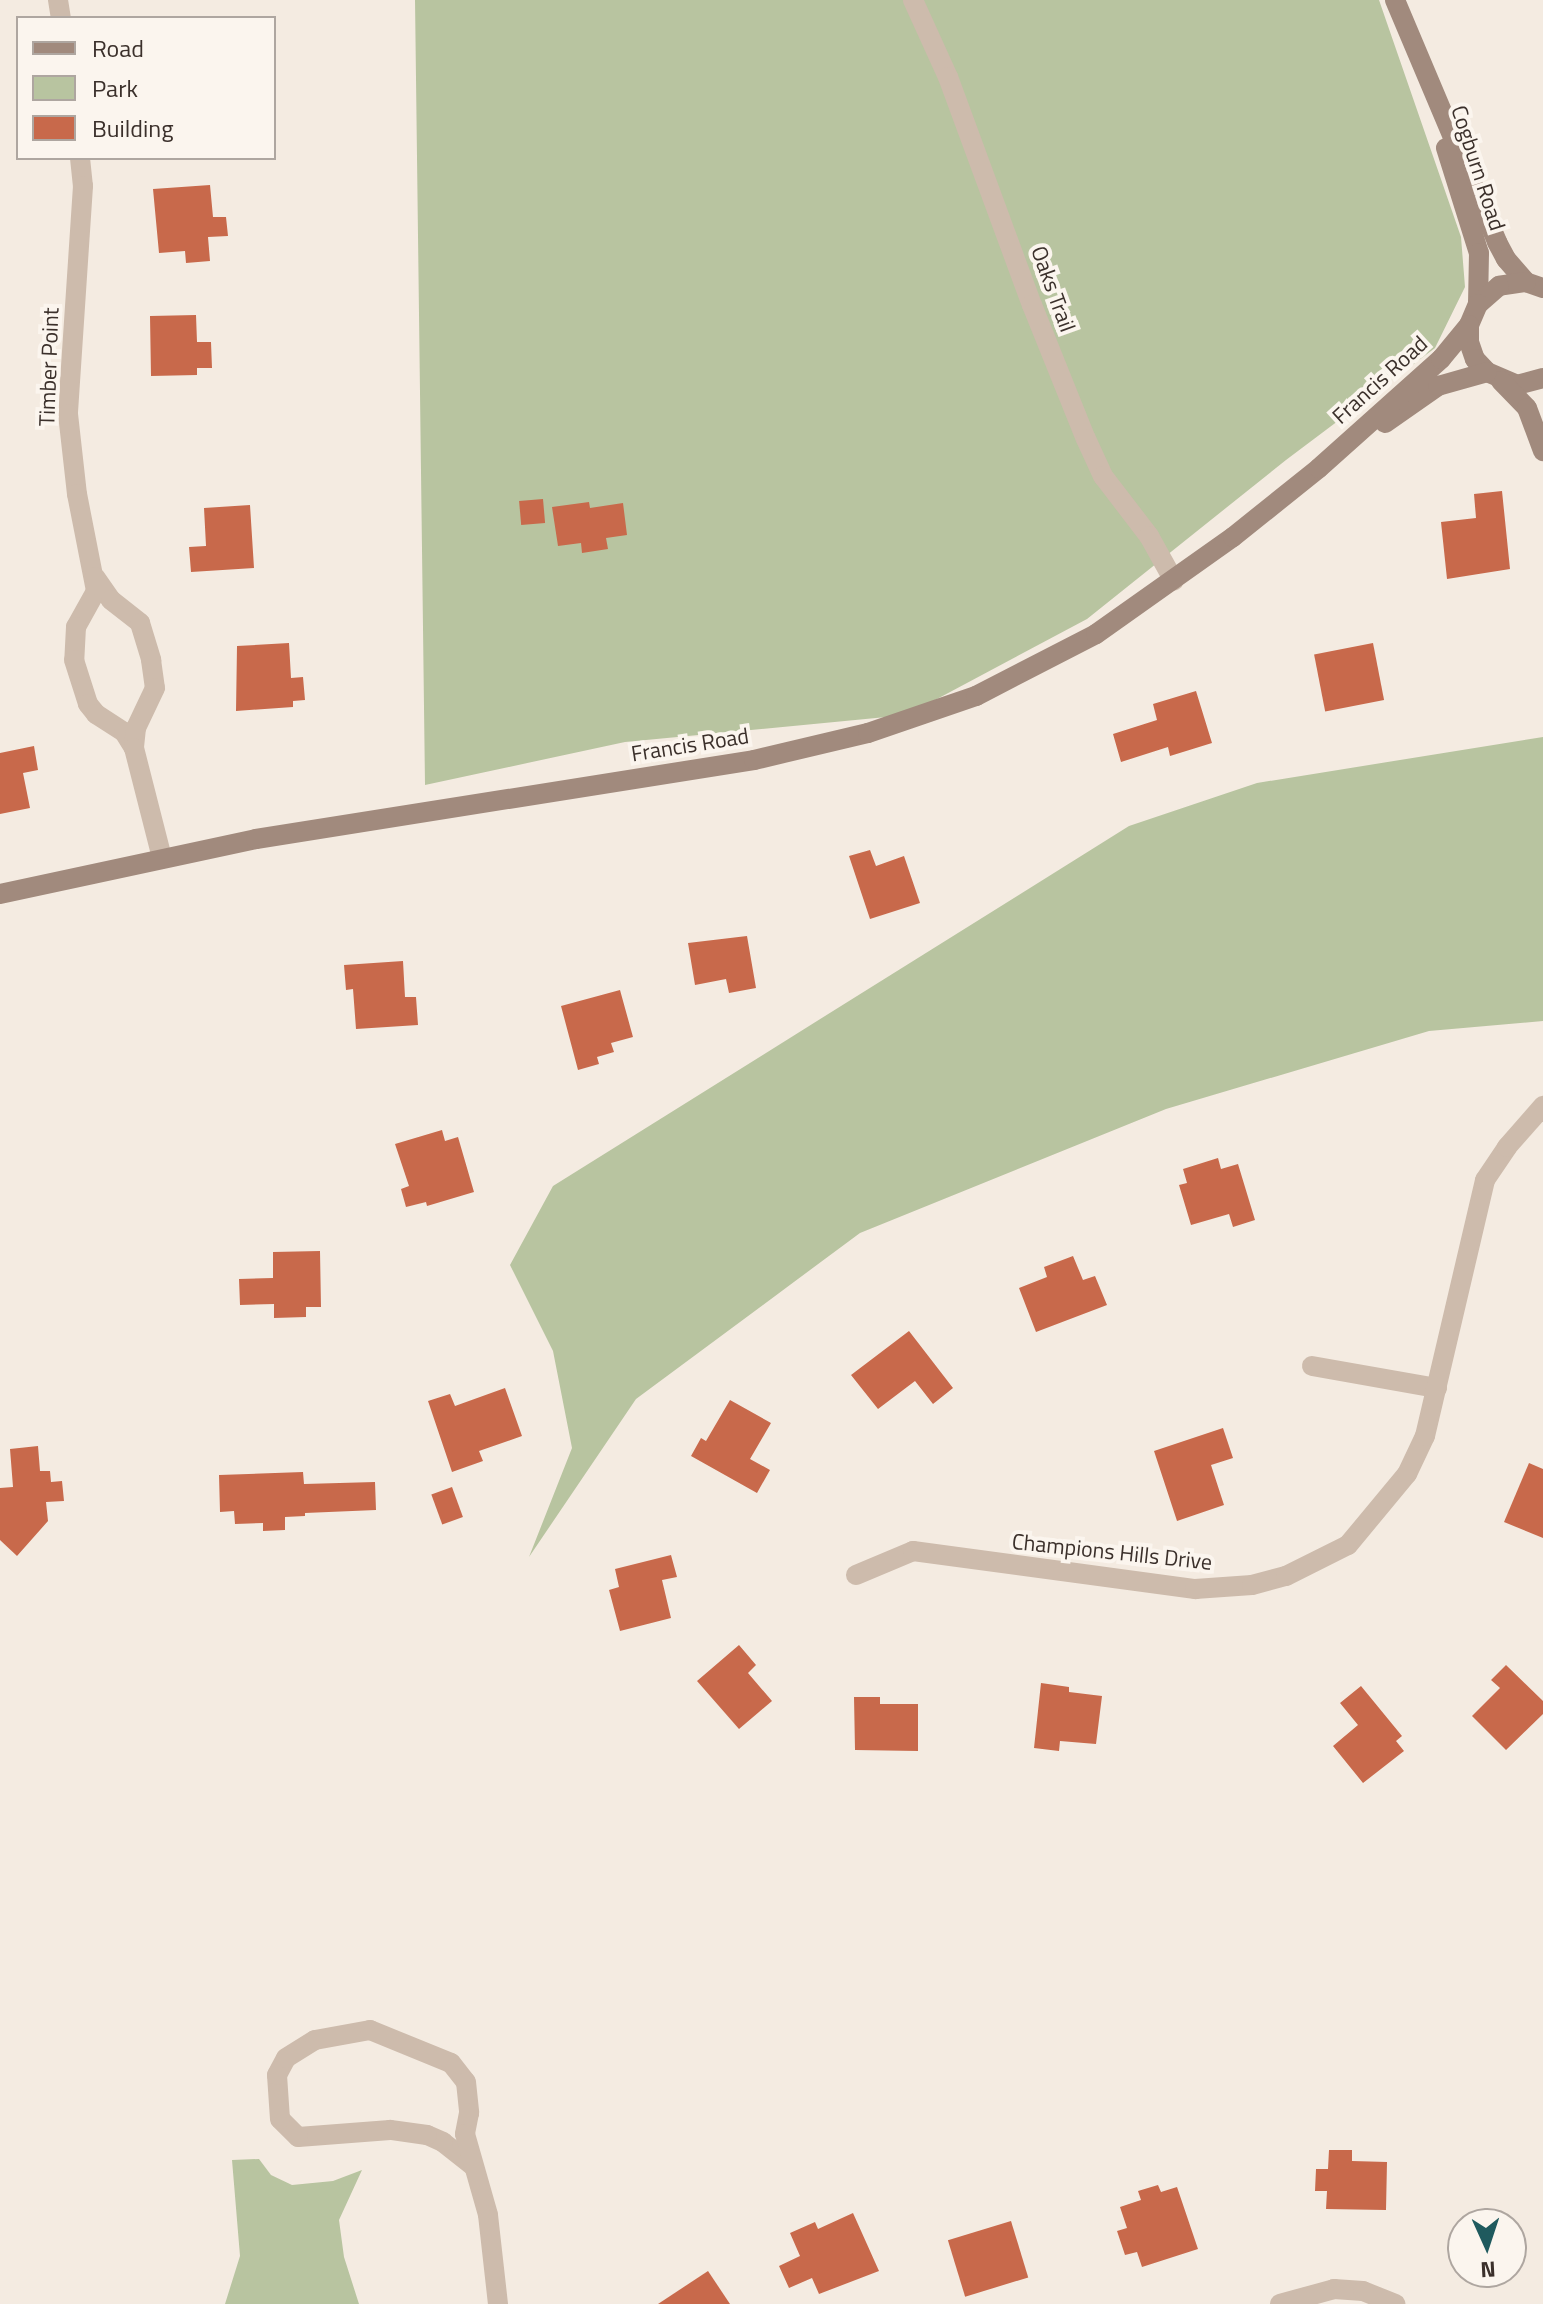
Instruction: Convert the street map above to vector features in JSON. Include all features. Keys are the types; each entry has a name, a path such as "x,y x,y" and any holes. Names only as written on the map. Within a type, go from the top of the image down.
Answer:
{"street":[{"name":"Oaks Trail","path":"913,0 948,77 1032,305 1086,439 1103,476 1149,536 1174,581"},
{"name":"Cogburn Road","path":"1395,0 1497,242 1506,259 1538,285"},
{"name":"Cogburn Road","path":"1415,49 1476,240 1481,268 1478,304 1469,325"},
{"name":"Timber Point","path":"80,160 83,186 68,414 77,494 95,577 93,600 76,627 72,643 75,668 88,704 96,714 124,732 134,748"},
{"path":"1478,304 1499,286 1538,285"},
{"name":"Francis Road","path":"1319,468 1441,359 1469,325"},
{"path":"1469,325 1469,342 1475,359 1527,408 1543,451"},
{"name":"Francis Road","path":"0,894 162,858 381,818 742,762 868,733 941,710 1011,680 1096,634 1174,581 1319,468 1428,391 1460,378 1494,377 1517,385 1543,378"},
{"name":"Timber Point","path":"95,577 111,600 140,623 151,660 155,688 152,701 136,728 134,748"},
{"path":"134,748 162,858"},
{"name":"Champions Hills Drive","path":"856,1575 913,1551 1195,1589 1252,1585 1286,1576 1348,1545 1407,1474 1425,1436 1485,1180 1507,1147 1543,1106"},
{"path":"1312,1366 1437,1388"},
{"path":"472,2165 443,2142 427,2135 375,2130 298,2137 280,2119 277,2075 286,2058 315,2040 370,2030 451,2063 466,2082 469,2113 465,2134 488,2215 498,2304"},
{"path":"1280,2304 1334,2289 1363,2291 1396,2304"}],"green space":[{"path":"415,0 1379,0 1461,237 1465,287 1435,348 1286,460 1087,619 907,715 625,742 425,785"},
{"path":"1543,737 1543,1021 1429,1031 1166,1109 860,1233 636,1399 529,1557 572,1448 553,1351 510,1265 553,1186 1129,826 1257,783"},
{"path":"259,2159 271,2175 292,2185 333,2181 362,2170 339,2220 344,2257 359,2304 225,2304 240,2256 232,2160"}],"building":[{"path":"210,185 213,217 226,217 228,236 208,237 210,261 186,263 185,251 159,253 153,189"},
{"path":"196,315 197,342 211,342 212,368 197,368 197,375 151,376 150,316"},
{"path":"1502,491 1510,569 1447,579 1441,522 1476,518 1474,494"},
{"path":"543,499 545,523 521,525 519,501"},
{"path":"589,502 590,508 623,503 627,535 606,538 608,549 582,553 581,543 558,546 552,507"},
{"path":"250,505 254,568 191,572 189,547 206,546 204,508"},
{"path":"289,643 291,678 303,677 305,700 293,701 293,707 236,711 237,646"},
{"path":"1373,643 1384,700 1325,711 1314,654"},
{"path":"1196,691 1212,743 1170,756 1168,747 1121,762 1113,734 1157,720 1153,704"},
{"path":"34,746 38,770 23,773 30,808 0,814 0,753"},
{"path":"870,850 876,866 904,856 920,903 870,919 849,856"},
{"path":"747,936 756,988 729,993 726,979 695,985 688,943"},
{"path":"403,961 405,997 416,997 418,1025 356,1029 353,989 346,990 344,965"},
{"path":"620,990 633,1037 611,1043 614,1052 597,1057 599,1064 578,1070 561,1006"},
{"path":"442,1130 445,1141 458,1137 474,1192 427,1206 426,1202 406,1207 401,1189 409,1186 395,1144"},
{"path":"1218,1158 1221,1169 1238,1164 1255,1220 1233,1227 1229,1214 1191,1225 1179,1185 1187,1183 1183,1169"},
{"path":"320,1251 321,1307 306,1307 306,1317 274,1318 274,1304 240,1305 239,1279 273,1278 273,1252"},
{"path":"1073,1256 1083,1280 1095,1276 1107,1305 1036,1332 1019,1288 1047,1277 1044,1267"},
{"path":"909,1331 953,1388 933,1404 915,1381 878,1409 851,1375"},
{"path":"505,1388 522,1436 479,1451 483,1461 452,1472 428,1401 450,1394 455,1406"},
{"path":"730,1400 771,1423 750,1459 770,1470 757,1493 691,1456 701,1438 706,1441"},
{"path":"1223,1428 1233,1458 1211,1465 1224,1505 1177,1521 1154,1451"},
{"path":"38,1446 40,1471 50,1471 51,1482 62,1481 64,1501 46,1502 48,1521 17,1556 0,1540 0,1488 13,1487 10,1449"},
{"path":"1529,1463 1543,1469 1543,1538 1504,1522"},
{"path":"303,1472 304,1484 375,1482 376,1510 305,1513 305,1516 285,1517 285,1530 263,1531 263,1523 235,1524 234,1511 220,1512 219,1475"},
{"path":"452,1487 463,1517 442,1525 431,1495"},
{"path":"671,1555 677,1577 662,1580 671,1618 620,1631 609,1590 619,1587 615,1569"},
{"path":"739,1645 756,1665 748,1673 772,1701 739,1729 697,1681"},
{"path":"1506,1665 1543,1701 1543,1714 1506,1750 1472,1716 1500,1688 1491,1680"},
{"path":"1041,1683 1069,1687 1069,1692 1102,1696 1096,1744 1060,1741 1059,1751 1034,1748"},
{"path":"1361,1686 1402,1736 1396,1741 1404,1751 1363,1783 1333,1746 1358,1725 1340,1703"},
{"path":"854,1697 880,1697 880,1704 918,1704 918,1751 855,1750"},
{"path":"1329,2150 1352,2150 1352,2161 1387,2162 1386,2210 1326,2209 1327,2191 1315,2191 1316,2169 1328,2169"},
{"path":"1158,2185 1161,2192 1177,2187 1198,2249 1142,2267 1137,2252 1125,2255 1117,2231 1127,2228 1120,2207 1141,2200 1138,2191"},
{"path":"853,2213 879,2271 819,2294 812,2278 789,2288 779,2266 800,2256 790,2233 815,2222 818,2229"},
{"path":"1011,2221 1028,2277 965,2297 948,2240"},
{"path":"708,2271 730,2304 658,2304"}]}
